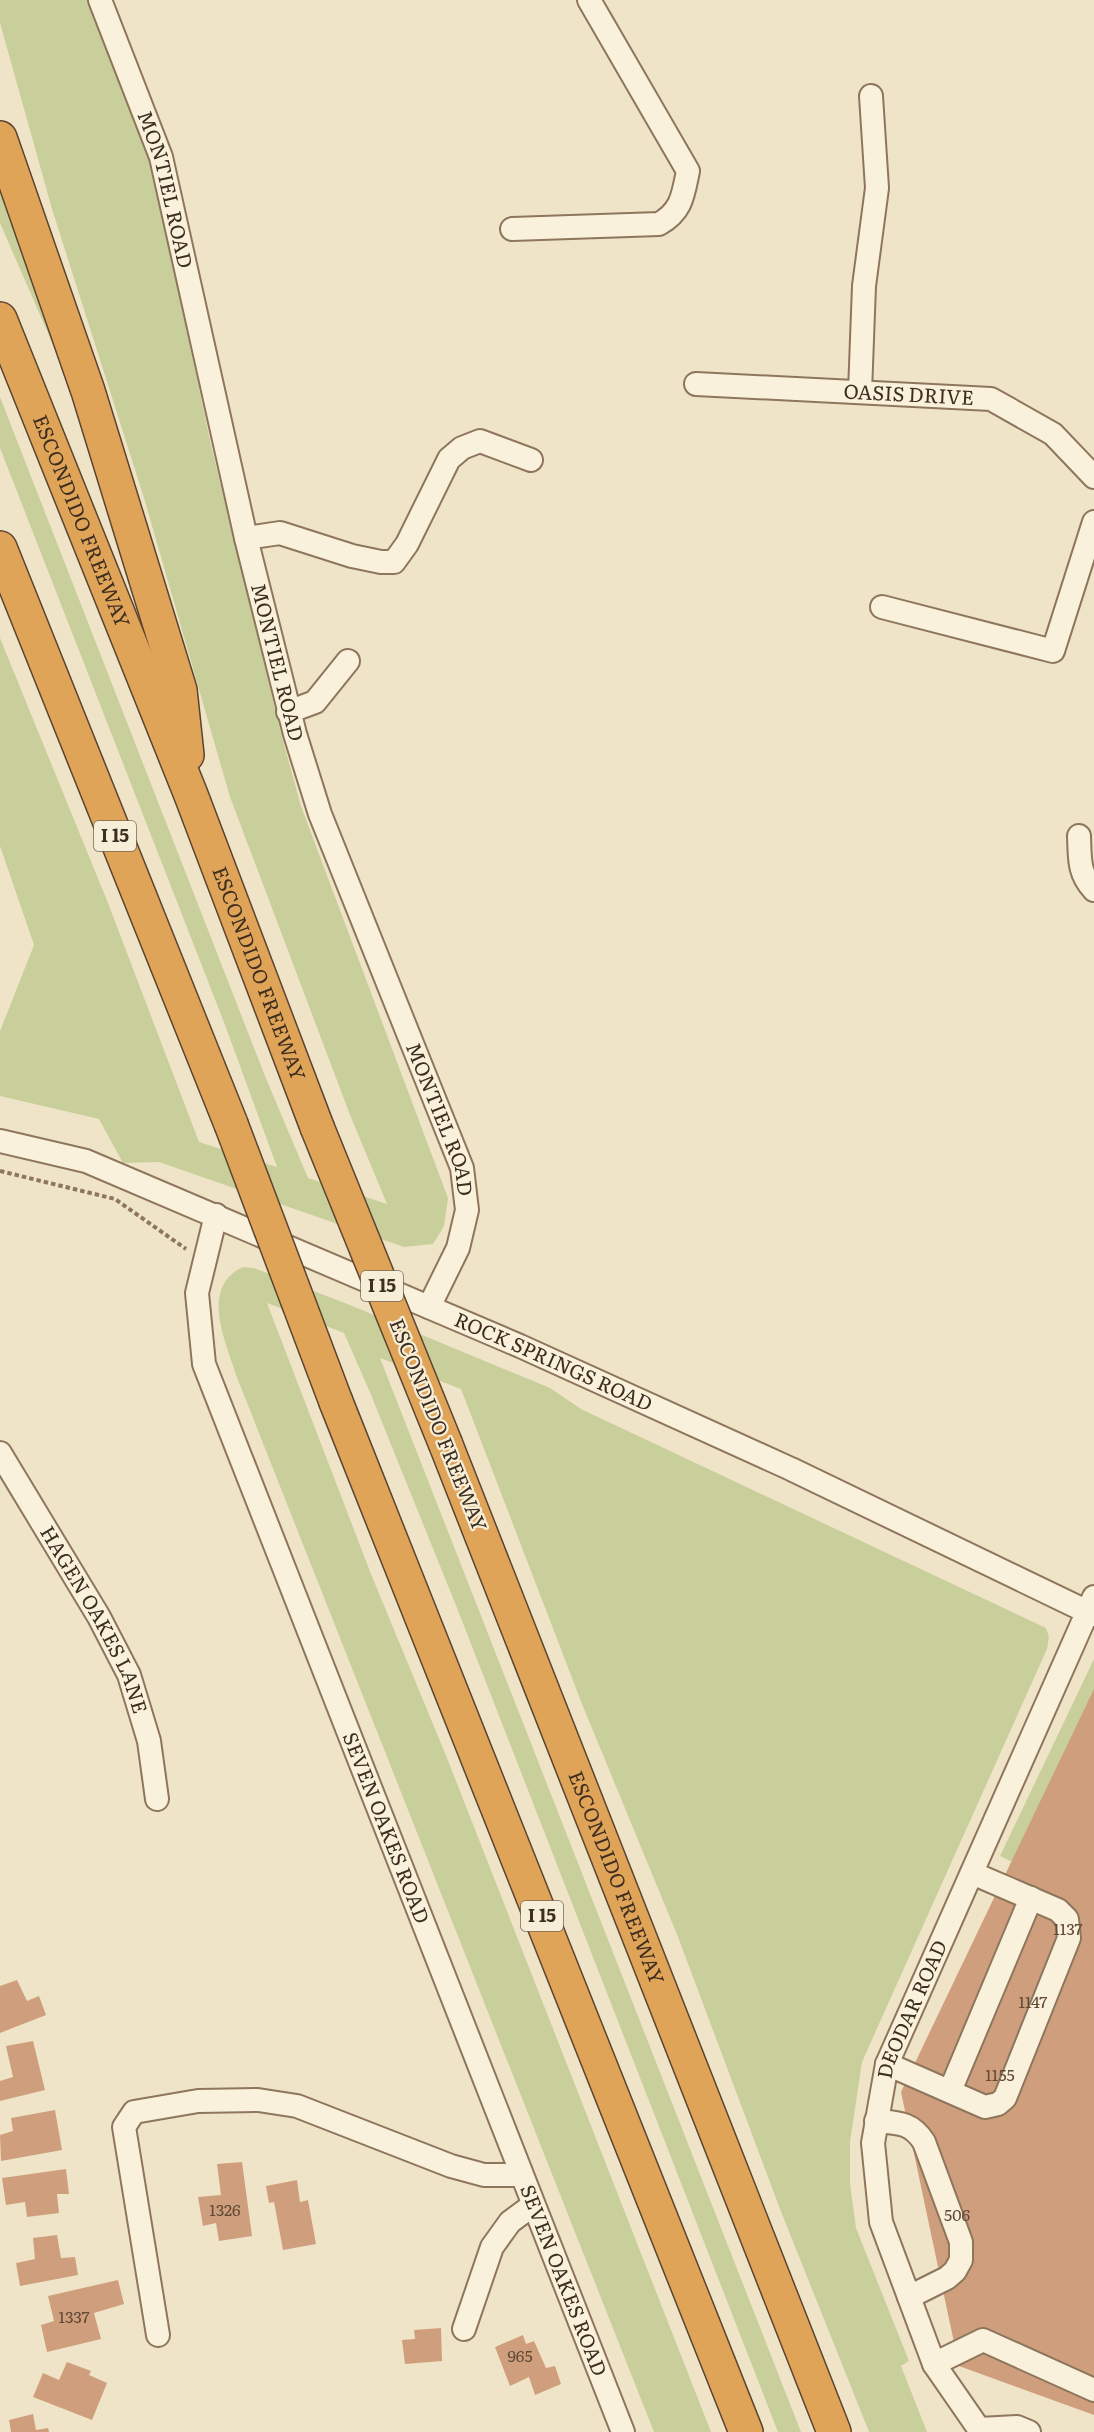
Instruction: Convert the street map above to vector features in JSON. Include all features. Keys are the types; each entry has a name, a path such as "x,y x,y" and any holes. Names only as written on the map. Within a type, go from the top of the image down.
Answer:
{"highway":[{"path":"0,127 5,151 88,392 180,690 191,795"},
{"name":"ESCONDIDO FREEWAY","path":"0,319 191,795 317,1127 446,1445 834,2432"},
{"name":"I 15","path":"0,548 231,1124 336,1402 746,2432"}],"street":[{"name":"MONTIEL ROAD","path":"100,0 161,157 246,538 288,712 320,814 462,1168 467,1210 458,1248 429,1307"},
{"path":"512,229 659,224 670,218 682,200 688,171 589,0"},
{"path":"860,392 864,286 877,188 871,96"},
{"name":"OASIS DRIVE","path":"696,384 991,399 1053,434 1094,477"},
{"path":"246,538 280,533 352,556 381,562 394,562 407,544 449,459 462,448 480,441 531,460"},
{"path":"882,607 1053,651 1094,522"},
{"path":"288,712 315,702 348,661"},
{"path":"1079,836 1084,880 1094,890"},
{"name":"ROCK SPRINGS ROAD","path":"0,1141 86,1161 216,1215 520,1346 1092,1608"},
{"name":"SEVEN OAKES ROAD","path":"216,1215 197,1293 204,1364 623,2432"},
{"name":"HAGEN OAKES LANE","path":"0,1453 99,1617 129,1675 148,1741 157,1799"},
{"name":"DEODAR ROAD","path":"979,2431 934,2364 881,2222 873,2143 876,2121 887,2064 1092,1608"},
{"path":"887,2064 985,2107 998,2104 1005,2098 1069,1938 1067,1918 1058,1910 972,1873"},
{"path":"950,2091 1032,1898"},
{"path":"158,2335 124,2127 134,2112 198,2101 258,2100 297,2106 450,2166 484,2175 521,2175"},
{"path":"876,2121 902,2124 917,2131 924,2142 961,2242 961,2260 955,2271 909,2297"},
{"path":"464,2328 492,2247 510,2222 533,2205"},
{"path":"934,2364 983,2340 1094,2390"},
{"path":"979,2431 1017,2427 1029,2432"}],"green space":[{"path":"0,0 88,0 140,129 151,161 211,445 301,806 448,1198 444,1226 433,1244 404,1247 159,1162 123,1163 99,1119 0,1096 0,1031 34,945 0,846 0,638 108,903 199,1142 277,1167 225,1025 0,448 0,397 265,1076 308,1178 387,1204 350,1115 230,797 144,498 52,209 0,23"},
{"path":"0,165 81,409 0,223"},
{"path":"243,1267 254,1268 350,1305 550,1388 581,1409 1046,1628 1049,1637 1047,1649 862,2062 850,2142 850,2184 856,2228 909,2361 901,2366 927,2432 869,2432 780,2209 678,1937 582,1704 461,1389 380,1358 801,2432 778,2432 457,1608 344,1333 267,1303 371,1574 447,1758 711,2432 654,2432 236,1375 222,1332 219,1301 222,1288 230,1276"},
{"path":"1094,1659 1094,1901 1000,1856"}],"building":[{"path":"1094,1689 1094,2415 959,2366 901,2092"},
{"path":"17,1980 27,2001 39,1996 46,2015 0,2033 0,1986"},
{"path":"33,2041 45,2090 0,2101 0,2081 13,2077 6,2046"},
{"path":"55,2110 62,2150 1,2161 0,2135 13,2131 11,2118"},
{"path":"242,2162 252,2236 219,2241 216,2223 203,2226 198,2197 221,2195 217,2164"},
{"path":"66,2169 69,2194 57,2194 59,2213 27,2217 25,2202 6,2205 2,2178"},
{"path":"297,2180 300,2202 308,2200 316,2244 283,2250 274,2202 269,2203 266,2186"},
{"path":"57,2235 61,2258 75,2257 78,2275 20,2286 16,2263 35,2259 33,2238"},
{"path":"118,2280 124,2304 94,2313 101,2339 47,2352 41,2325 54,2321 48,2296"},
{"path":"441,2328 442,2361 405,2364 402,2340 415,2339 414,2330"},
{"path":"523,2335 526,2344 534,2341 546,2368 555,2366 561,2384 535,2395 529,2377 510,2386 495,2347"},
{"path":"67,2362 91,2371 89,2375 107,2383 92,2420 33,2397 43,2373 59,2380"},
{"path":"33,2414 36,2430 48,2428 49,2432 11,2432 9,2420"}]}
